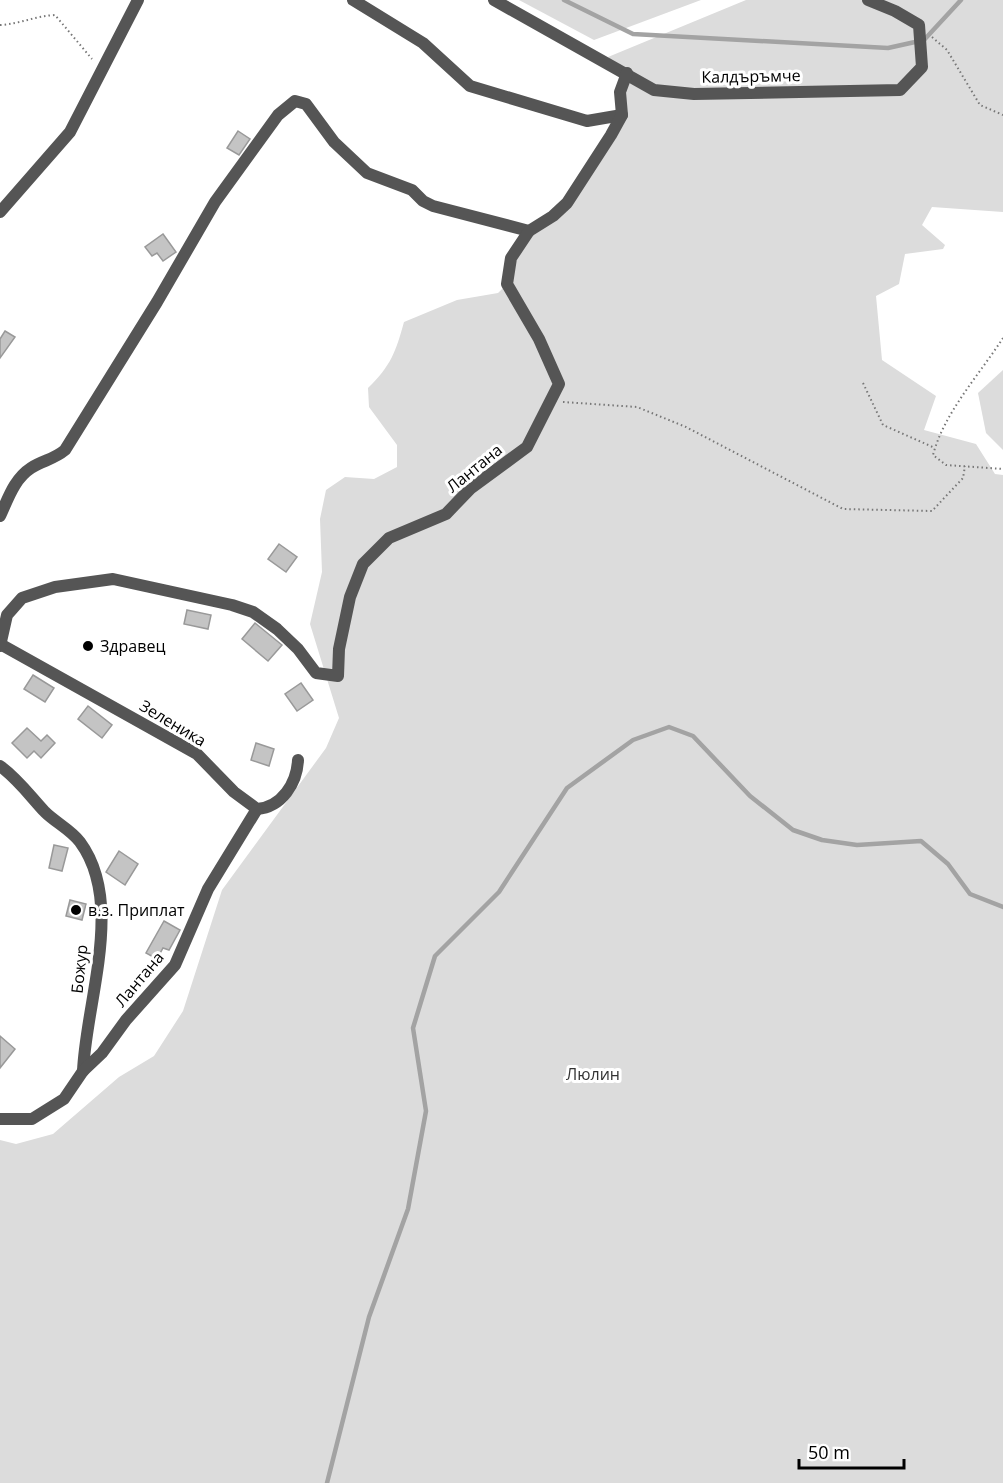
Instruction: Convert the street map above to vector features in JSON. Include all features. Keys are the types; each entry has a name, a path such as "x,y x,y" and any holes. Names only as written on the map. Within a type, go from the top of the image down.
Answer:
{"street":[{"path":"0,212 70,132 103,72 138,0"},
{"path":"352,0 423,43 470,86 587,122 622,115"},
{"name":"Калдъръмче","path":"494,0 654,90 694,94 900,90 922,67 919,28"},
{"path":"868,0 919,28"},
{"path":"560,402 559,384 539,339 507,284 511,258 529,231 553,216 567,203 622,115 620,92 627,73"},
{"path":"0,516 15,484 32,467 53,460 65,450 158,302 215,202 278,115 295,101 306,104 333,142 367,172 412,190 423,201 434,206 529,231"},
{"name":"Лантана","path":"1,645 7,615 22,598 55,587 113,579 232,605 253,612 277,629 298,649 316,673 338,676 339,649 350,597 363,564 389,538 446,514 470,489 527,447 559,384"},
{"name":"Зеленика","path":"1,645 197,754 234,792 257,809"},
{"path":"257,809 267,808 290,790 297,773 298,760"},
{"name":"Божур","path":"0,766 16,778 46,813 79,840 94,867 103,902 83,1071"},
{"name":"Лантана","path":"0,1119 32,1119 64,1099 83,1071 102,1053 126,1020 175,965 208,889 257,809"}],"path":[{"path":"0,25 18,24 36,16 55,15 103,72"},
{"path":"919,28 947,50 980,105 1003,115"},
{"path":"1003,339 953,410 937,438 933,455 946,465 1003,469"},
{"path":"863,382 883,424 935,448"},
{"path":"560,402 637,407 686,427 843,509 932,511 963,478 965,466"}],"green space":[{"path":"519,0 701,0 594,40"},
{"name":"Люлин","path":"746,0 1003,0 1003,212 932,207 922,225 945,245 943,249 905,254 899,284 876,296 882,360 936,396 924,430 976,444 995,474 1003,475 1003,1483 0,1483 0,1140 16,1144 53,1134 119,1077 154,1056 183,1011 222,890 326,748 339,718 310,624 322,572 320,519 326,490 345,477 374,479 397,467 397,445 369,407 368,388 392,358 404,322 457,300 498,293 507,284 526,237 563,213 623,119 622,70 608,57"},
{"path":"1003,370 1003,450 986,433 978,393"}],"building":[{"path":"238,131 250,139 239,155 227,148"},
{"path":"163,234 176,252 163,261 157,253 152,256 145,247"},
{"path":"5,331 15,337 0,358 0,339"},
{"path":"279,544 297,557 286,572 268,559"},
{"path":"187,610 211,615 208,629 184,624"},
{"path":"255,623 282,645 268,661 242,639"},
{"path":"33,675 54,688 45,702 24,689"},
{"path":"301,683 313,700 297,711 285,694"},
{"path":"88,706 112,725 102,738 78,719"},
{"path":"27,728 41,741 47,735 55,743 41,758 34,751 27,758 12,743"},
{"path":"256,743 274,749 269,766 251,760"},
{"path":"54,845 68,848 62,871 49,868"},
{"path":"119,851 138,864 125,885 106,872"},
{"name":"в.з. Приплат","path":"70,900 86,904 82,920 66,916"},
{"path":"164,921 180,930 169,950 163,948 157,959 146,953"},
{"path":"0,1036 15,1049 0,1068"}],"waterway":[{"path":"564,0 633,34 888,48 924,40 961,0"},
{"path":"327,1483 369,1317 408,1209 426,1111 413,1028 435,956 499,892 567,788 633,740 669,727 693,736 750,796 793,830 822,840 857,845 921,841 948,864 970,894 1003,907"}],"place":[{"name":"Здравец","path":"88,646"},
{"name":"в.з. Приплат","path":"76,910"}]}
